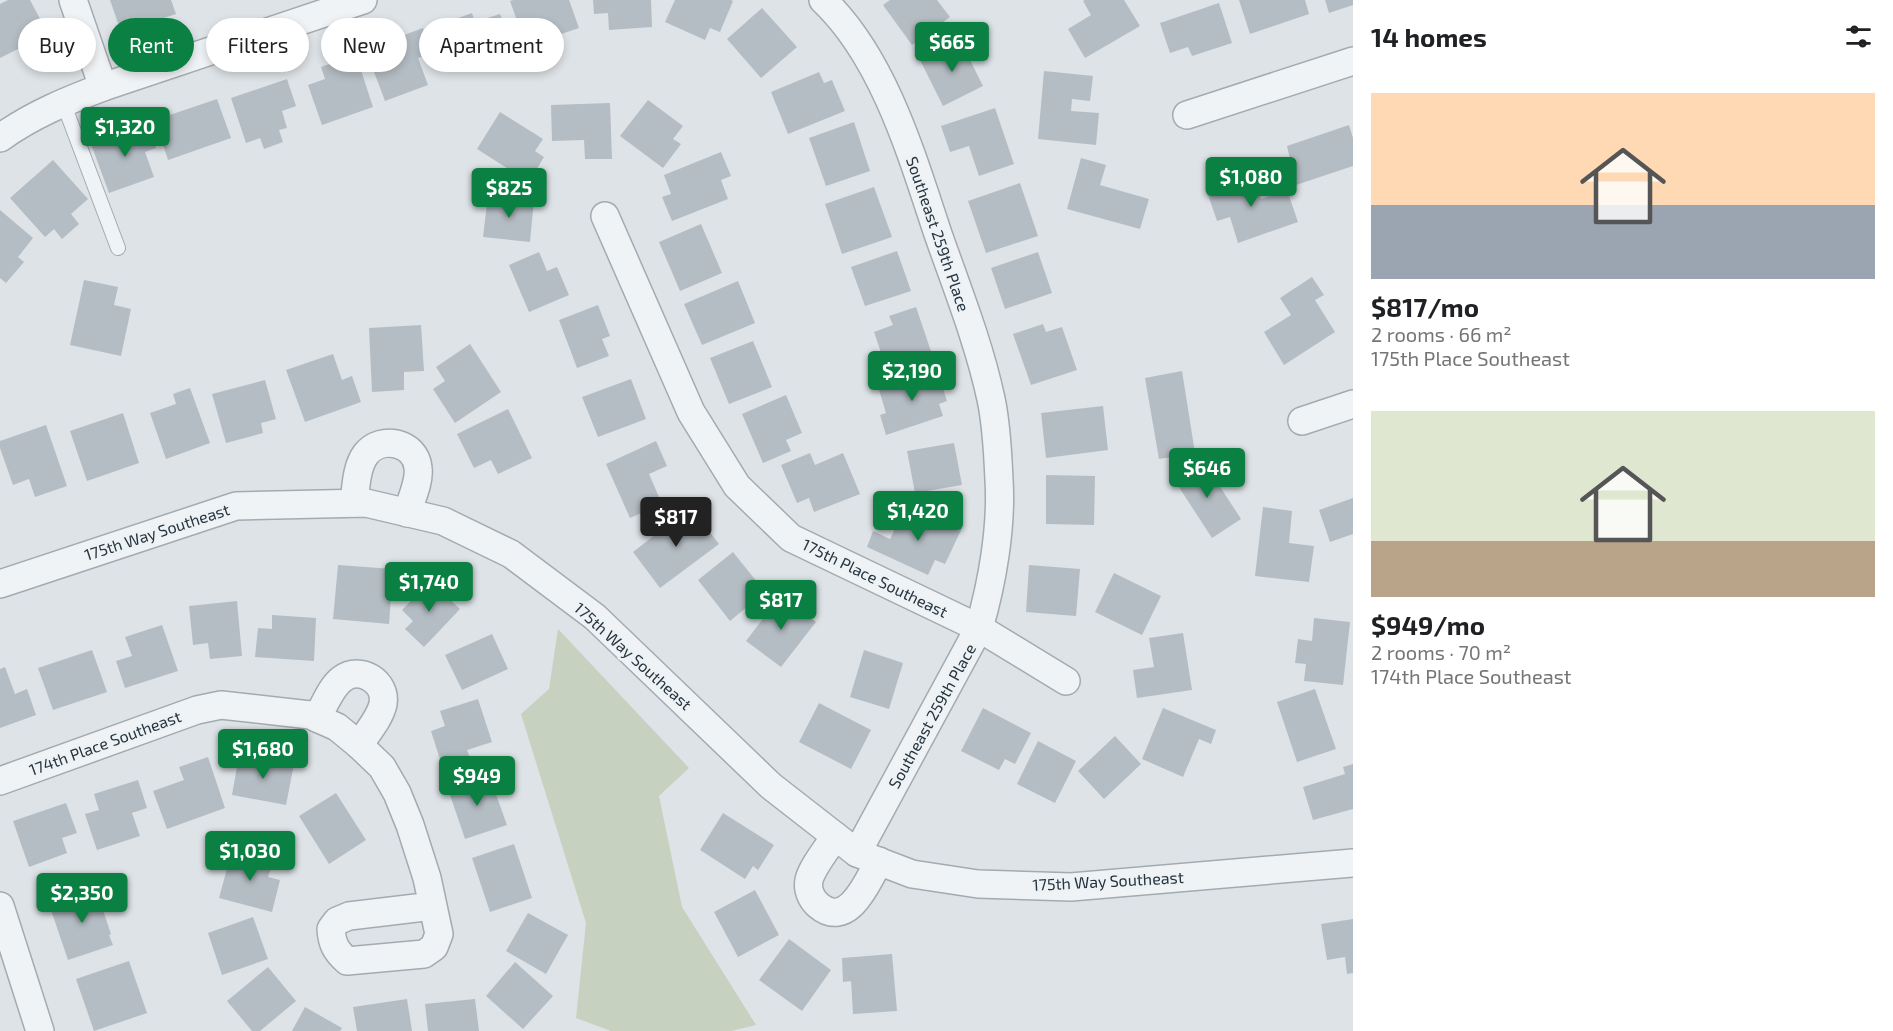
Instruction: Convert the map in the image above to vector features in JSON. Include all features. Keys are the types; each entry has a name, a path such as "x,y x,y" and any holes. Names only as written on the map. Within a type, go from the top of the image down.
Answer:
{"street":[{"path":"74,0 103,87"},
{"path":"0,138 25,121 63,102 363,0"},
{"name":"Southeast 259th Place","path":"823,0 838,14 869,62 899,118 992,400 1000,482 997,535 988,598 979,628 868,857"},
{"path":"1187,115 1353,61"},
{"name":"175th Place Southeast","path":"606,216 691,412 737,486 791,538 979,628 1066,681"},
{"path":"1302,421 1353,404"},
{"path":"354,503 362,461 374,447 392,443 411,452 417,460 419,470 407,513"},
{"name":"175th Way Southeast","path":"0,584 236,506 366,503 443,521 511,554 595,617 771,786 835,836 868,857 912,874 978,884 1071,887 1353,863"},
{"path":"317,718 337,684 344,678 352,675 369,676 380,688 382,705 359,745"},
{"name":"174th Place Southeast","path":"0,781 196,710 220,705 273,710 317,718 337,727 382,767 397,793 420,857 433,906"},
{"path":"835,836 810,877 810,894 820,907 838,912 854,904 868,857"},
{"path":"0,906 40,1031"}],"lane":[{"path":"63,102 118,248"}],"green space":[{"path":"558,629 689,768 659,796 682,907 756,1025 731,1031 611,1031 576,1018 586,923 521,714 549,689"}],"building":[{"path":"8,0 30,0 40,18 18,18 18,49 0,58 0,4"},
{"path":"110,0 171,0 176,14 164,18 116,18"},
{"path":"569,0 579,28 564,33 564,18 516,18 510,1"},
{"path":"593,0 651,0 652,27 609,30 608,13 594,14"},
{"path":"675,0 733,1 720,32 710,28 705,40 665,22"},
{"path":"890,0 937,0 950,17 912,45 883,5"},
{"path":"1124,0 1140,26 1085,58 1068,29 1091,15 1083,1"},
{"path":"1239,0 1305,0 1309,14 1250,34"},
{"path":"1325,0 1353,0 1353,5 1329,13"},
{"path":"1219,3 1232,43 1192,56 1188,47 1170,53 1160,23"},
{"path":"762,8 797,47 761,78 727,39"},
{"path":"472,13 474,18 458,18"},
{"path":"500,14 502,18 488,18"},
{"path":"419,29 419,72 423,72 428,85 385,101 374,72 407,72 407,34"},
{"path":"960,40 983,86 943,106 920,60"},
{"path":"1044,71 1093,76 1090,101 1072,99 1071,111 1099,113 1096,145 1038,139"},
{"path":"323,72 362,72 373,107 322,125 308,85 325,79"},
{"path":"819,72 824,83 832,80 845,111 788,134 771,92"},
{"path":"287,79 296,106 282,111 287,128 279,130 283,142 264,149 260,138 246,143 231,98"},
{"path":"217,99 231,138 168,160 155,120"},
{"path":"648,100 683,126 673,139 681,144 663,168 620,136"},
{"path":"610,103 612,159 585,159 584,140 552,141 551,105"},
{"path":"995,108 1014,164 979,176 969,146 950,152 941,126"},
{"path":"500,112 543,139 535,151 544,157 529,182 477,149"},
{"path":"854,122 870,171 826,186 809,138"},
{"path":"148,124 156,148 145,152 154,177 109,193 91,144"},
{"path":"1349,125 1353,138 1353,166 1296,185 1287,146"},
{"path":"721,152 731,176 721,180 728,199 672,221 662,197 671,194 664,175"},
{"path":"1081,158 1106,165 1100,185 1149,199 1140,229 1067,209"},
{"path":"53,160 88,199 71,214 79,224 62,239 54,229 45,237 10,198"},
{"path":"1252,174 1261,199 1287,190 1298,222 1238,243 1230,217 1217,221 1206,189"},
{"path":"1020,183 1038,236 986,253 968,201"},
{"path":"874,187 892,237 842,254 825,204"},
{"path":"488,195 534,200 530,242 483,237"},
{"path":"0,210 33,238 18,257 24,262 6,283 0,278"},
{"path":"701,224 722,273 680,291 659,242"},
{"path":"897,251 911,291 865,306 851,267"},
{"path":"539,252 547,271 557,267 569,295 529,312 509,265"},
{"path":"1038,252 1052,293 1005,309 991,268"},
{"path":"1312,277 1324,295 1315,300 1335,332 1284,365 1264,332 1291,315 1280,298"},
{"path":"84,280 118,287 114,305 131,309 121,356 70,345"},
{"path":"738,281 755,323 702,345 684,304"},
{"path":"598,305 610,336 602,339 609,356 577,368 559,320"},
{"path":"916,307 933,357 888,373 874,332 893,325 889,316"},
{"path":"1043,324 1046,332 1062,327 1077,370 1031,385 1013,334"},
{"path":"421,325 424,371 404,372 404,390 372,392 369,328"},
{"path":"753,341 772,387 729,404 710,358"},
{"path":"470,344 501,392 455,423 433,389 445,381 436,367"},
{"path":"333,354 342,380 352,376 361,402 305,422 286,370"},
{"path":"937,370 947,401 939,404 943,416 886,435 880,415 886,413 879,390"},
{"path":"1182,371 1195,453 1159,459 1145,378"},
{"path":"631,379 646,419 598,437 582,397"},
{"path":"265,380 276,419 261,423 263,433 226,443 212,394"},
{"path":"190,388 210,443 166,459 150,413 176,404 173,394"},
{"path":"786,395 802,433 786,440 791,451 763,463 742,414"},
{"path":"1103,406 1108,450 1046,458 1041,413"},
{"path":"508,409 532,458 498,474 491,460 474,468 457,434"},
{"path":"123,413 139,463 87,481 70,431"},
{"path":"46,425 67,486 35,497 29,479 13,485 0,448 0,441"},
{"path":"656,441 667,466 649,474 662,504 630,518 606,464"},
{"path":"954,443 962,485 915,493 907,451"},
{"path":"810,453 815,465 843,453 860,494 814,512 809,498 797,503 781,465"},
{"path":"1202,459 1241,519 1212,538 1173,478"},
{"path":"1046,475 1095,476 1094,525 1046,524"},
{"path":"1353,498 1353,534 1330,542 1319,510"},
{"path":"691,507 719,544 660,588 633,552"},
{"path":"1263,507 1292,511 1289,543 1314,546 1309,582 1255,576"},
{"path":"903,512 928,524 933,514 962,528 945,564 935,560 928,575 867,547 873,531 890,539"},
{"path":"733,552 765,592 730,621 698,580"},
{"path":"338,565 393,569 389,624 333,619"},
{"path":"1029,565 1080,569 1076,616 1026,612"},
{"path":"1114,573 1161,596 1142,635 1095,612"},
{"path":"430,581 460,609 424,647 405,629 413,621 402,610"},
{"path":"781,595 816,622 781,667 746,641"},
{"path":"237,601 242,656 210,659 208,643 193,645 189,606"},
{"path":"272,615 316,618 314,661 255,657 258,628 272,629"},
{"path":"1314,618 1350,622 1343,685 1304,681 1306,664 1295,663 1298,639 1312,641"},
{"path":"162,625 178,671 125,688 116,661 132,656 125,637"},
{"path":"1183,633 1192,690 1137,698 1133,670 1154,667 1149,638"},
{"path":"492,634 508,669 462,690 445,655"},
{"path":"92,650 107,692 53,710 38,668"},
{"path":"864,650 903,663 889,709 850,697"},
{"path":"5,667 15,694 27,689 36,715 0,728 0,669"},
{"path":"1315,689 1336,749 1297,762 1277,702"},
{"path":"478,699 492,742 467,750 472,763 444,772 431,731 445,726 440,711"},
{"path":"819,703 871,730 851,769 799,742"},
{"path":"983,708 1031,733 1015,764 1005,759 999,770 961,751"},
{"path":"1163,708 1216,730 1211,744 1199,739 1183,777 1142,759"},
{"path":"1115,736 1141,764 1104,799 1078,771"},
{"path":"1038,741 1076,761 1055,803 1017,784"},
{"path":"239,755 294,764 286,805 232,795"},
{"path":"208,757 225,808 167,829 153,791 184,780 179,767"},
{"path":"1353,764 1353,809 1313,820 1303,787 1345,774 1343,767"},
{"path":"489,775 507,825 465,839 448,789"},
{"path":"138,780 147,808 132,813 140,836 97,850 85,814 99,810 94,794"},
{"path":"336,793 366,840 329,864 299,816"},
{"path":"66,803 77,833 62,838 67,853 29,867 13,821"},
{"path":"723,813 774,845 758,870 753,866 745,879 700,850"},
{"path":"514,844 532,898 490,912 472,858"},
{"path":"232,850 273,861 268,877 280,880 272,912 219,898"},
{"path":"96,889 113,945 68,960 49,904"},
{"path":"755,890 779,935 738,957 714,912"},
{"path":"528,913 568,935 546,974 506,951"},
{"path":"253,917 268,959 222,975 208,933"},
{"path":"1353,919 1353,973 1347,974 1345,957 1327,960 1321,924"},
{"path":"789,939 831,970 802,1011 759,980"},
{"path":"892,954 897,1011 853,1014 851,981 843,982 842,958"},
{"path":"129,961 147,1013 94,1031 76,979"},
{"path":"515,962 553,996 523,1029 486,996"},
{"path":"268,967 296,1001 260,1031 252,1031 227,1001"},
{"path":"407,999 412,1031 357,1031 353,1007"},
{"path":"475,999 479,1031 428,1031 425,1004"},
{"path":"305,1007 342,1028 340,1031 292,1031"}]}
